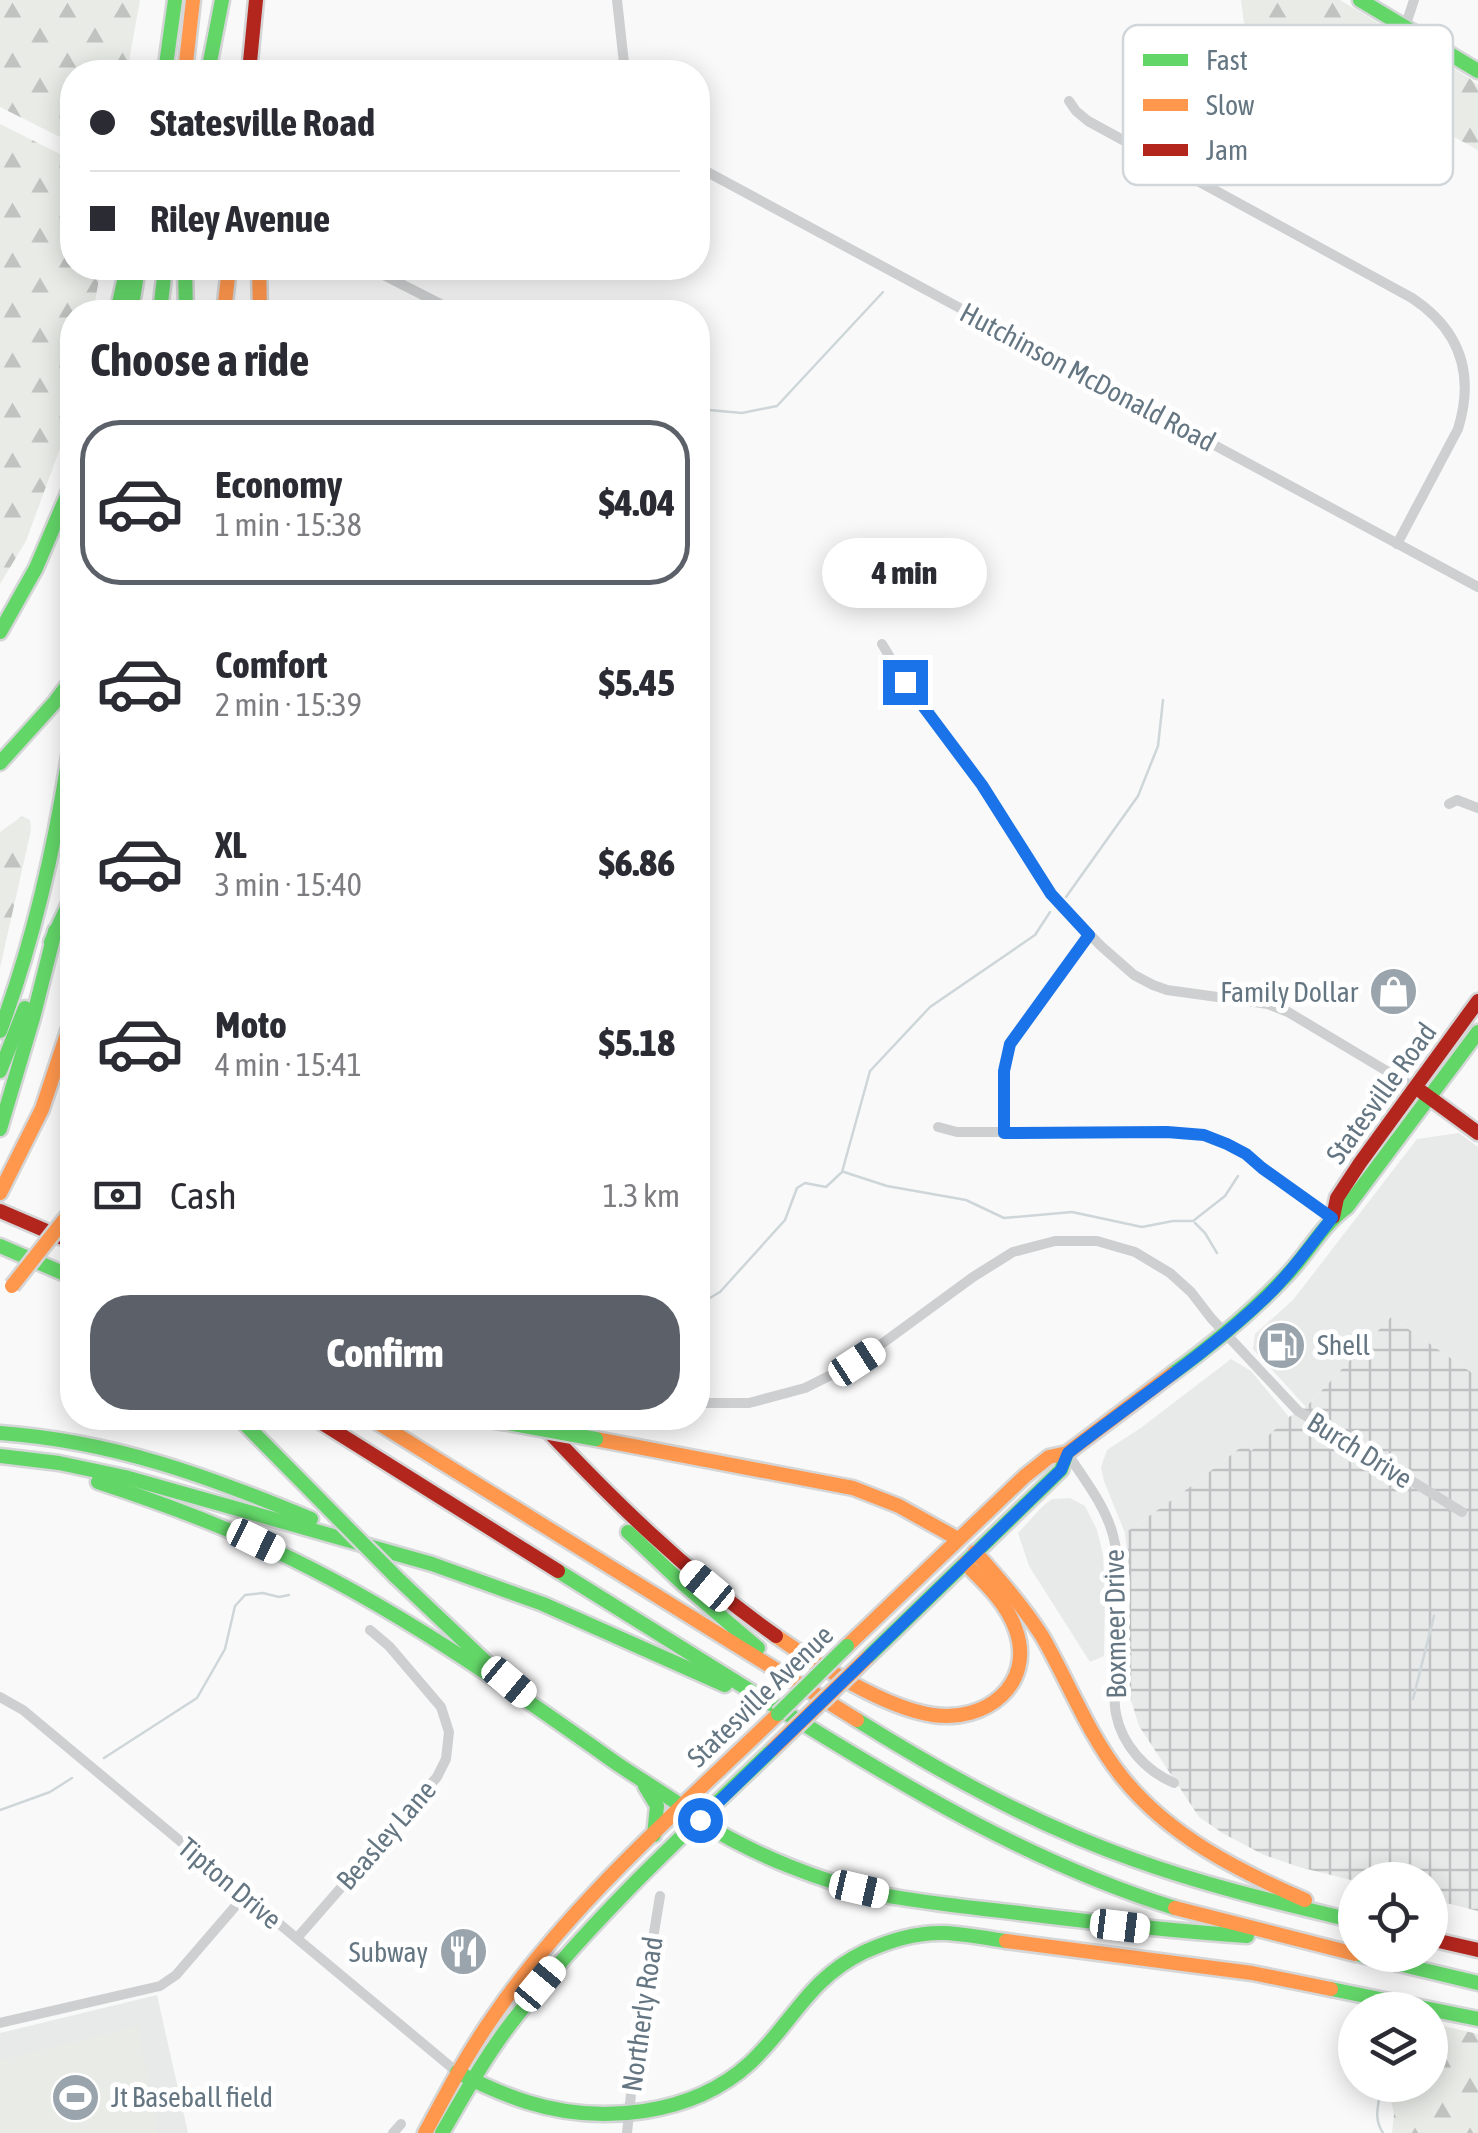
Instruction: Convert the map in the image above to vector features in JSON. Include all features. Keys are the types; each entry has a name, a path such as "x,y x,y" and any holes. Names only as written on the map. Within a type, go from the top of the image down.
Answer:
{"main road":[{"path":"167,60 175,0"},
{"path":"187,60 193,0"},
{"path":"210,60 222,0"},
{"path":"250,60 256,0"},
{"path":"256,0 258,60"},
{"path":"1360,0 1402,25"},
{"path":"1453,55 1478,70"},
{"path":"0,632 36,568 60,512"},
{"path":"0,748 34,712 59,697"},
{"path":"0,763 59,697"},
{"path":"0,1032 43,900 60,819"},
{"path":"0,1071 60,921"},
{"path":"0,1129 55,931"},
{"name":"Statesville Road","path":"1332,1218 1337,1198 1478,1001"},
{"name":"Statesville Road","path":"958,1539 1049,1456 1068,1453 1225,1333 1288,1275 1332,1218 1347,1207 1478,1032"},
{"path":"0,1193 49,1092 60,1057"},
{"path":"1415,1088 1478,1133"},
{"path":"0,1211 60,1237"},
{"path":"0,1298 60,1225"},
{"path":"0,1246 60,1272"},
{"path":"30,1258 60,1279"},
{"path":"251,1430 396,1577 536,1706"},
{"path":"333,1430 916,1794 1035,1855 1096,1880 1160,1903 1338,1949"},
{"path":"389,1430 946,1774 1018,1812 1077,1838 1201,1882 1338,1916"},
{"path":"544,1430 630,1534 808,1690"},
{"path":"546,1430 852,1488 898,1506 958,1539 1012,1620 1020,1649 1016,1676 999,1700 972,1714 938,1716 900,1706 868,1690 798,1651 707,1586 620,1508 546,1430"},
{"path":"0,1434 78,1440 134,1454 278,1505 374,1546"},
{"name":"Statesville Road","path":"700,1820 1061,1470 1068,1453"},
{"path":"0,1458 59,1462 114,1474 446,1568 528,1598 784,1712"},
{"path":"0,1458 114,1486 256,1541 372,1601 536,1706 719,1832 803,1871 879,1894 926,1902 1160,1930 1294,1939"},
{"name":"Statesville Avenue","path":"425,2133 496,2010 573,1916 958,1539"},
{"path":"970,1557 1024,1608 1100,1745 1147,1805 1188,1839 1236,1870 1338,1914"},
{"path":"638,1778 657,1806 654,1835"},
{"path":"442,2133 472,2080 526,2002 571,1948 700,1820"},
{"path":"457,2072 546,2110 628,2128 676,2113 708,2097 750,2063 804,1998 859,1953 893,1940 926,1934 962,1935 1252,1972 1478,2019"},
{"path":"1448,1943 1478,1950"},
{"path":"1432,1972 1478,1983"}],"street":[{"path":"617,0 624,60"},
{"path":"1406,25 1414,0"},
{"path":"1069,101 1088,121 1123,140"},
{"name":"Hutchinson McDonald Road","path":"710,174 1478,588"},
{"path":"1205,185 1412,298 1442,322 1455,343 1466,389 1463,414 1397,544"},
{"path":"393,280 433,300"},
{"path":"882,644 937,728 982,785 1042,882 1089,935 1134,975 1167,990 1278,1008 1415,1088"},
{"path":"1449,804 1457,800 1478,808"},
{"path":"1004,1133 1004,1071 1010,1044 1089,935"},
{"path":"938,1128 957,1132 1204,1135 1246,1154 1332,1218"},
{"name":"Burch Drive","path":"710,1403 768,1399 823,1380 874,1350 1001,1259 1027,1247 1056,1241 1097,1241 1146,1258 1181,1282 1306,1418 1462,1512"},
{"name":"Boxmeer Drive","path":"1068,1453 1113,1536 1118,1596 1118,1720 1140,1760 1174,1783"},
{"name":"Beasley Lane","path":"297,1938 418,1800 446,1759 449,1732 441,1707 389,1646 370,1630"},
{"name":"Tipton Drive","path":"0,1697 23,1710 457,2072"},
{"path":"0,2023 160,1986 176,1974 245,1896"},
{"name":"Northerly Road","path":"628,2128 637,2036 660,1896"}],"shaded area":[{"path":"1459,1133 1478,1147 1478,1377 1391,1317 1306,1407 1253,1349 1255,1334 1293,1300 1417,1139"},
{"path":"1391,1317 1478,1377 1478,1911 1448,1904 1448,1862 1338,1862 1338,1877 1264,1855 1224,1834 1199,1817 1139,1726 1128,1690 1130,1582 1125,1533 1245,1444 1251,1451 1306,1407"},
{"path":"1231,1359 1251,1371 1289,1417 1251,1452 1245,1444 1125,1533 1104,1481 1101,1467 1107,1450"},
{"path":"1070,1498 1085,1506 1103,1554 1104,1656 1090,1662 1029,1566 1018,1533 1052,1499"},
{"name":"Jt Baseball field","path":"157,1995 188,2133 0,2133 0,2033"}],"green space":[{"path":"0,0 140,0 129,60 60,60 60,137 0,107"},
{"path":"1241,0 1340,0 1381,25 1248,25 1244,23"},
{"path":"1453,68 1478,85 1478,150 1453,136"},
{"path":"0,124 60,154 60,280 99,280 95,300 60,300 60,448 26,541 0,584"},
{"path":"22,816 30,820 31,830 0,968 0,832"},
{"name":"Jt Baseball field","path":"138,2026 158,2133 0,2133 0,2060"},
{"path":"1448,2027 1478,2034 1478,2133 1392,2133 1392,2102 1448,2102"}],"waterway":[{"path":"710,410 742,413 777,406 883,292"},
{"path":"1066,897 1138,796 1158,746 1163,700"},
{"path":"710,1298 720,1292 785,1220 797,1188 805,1183 826,1187 842,1172 870,1071 930,1007 1035,935 1050,912"},
{"path":"844,1172 887,1186 966,1200 1004,1218 1072,1212 1142,1227 1193,1221 1225,1196 1238,1176"},
{"path":"1195,1223 1217,1253"},
{"path":"104,1758 197,1698 225,1649 235,1606 245,1595 289,1595"},
{"path":"1413,1699 1434,1616"},
{"path":"0,1810 50,1792 72,1778"},
{"path":"1379,2102 1377,2115 1383,2133"}],"traffic: fast":[{"path":"167,60 175,0"},
{"path":"210,60 222,0"},
{"path":"1360,0 1402,25"},
{"path":"1453,56 1478,71"},
{"path":"120,300 124,280"},
{"path":"133,300 136,280"},
{"path":"161,300 164,280"},
{"path":"185,280 186,300"},
{"path":"0,632 36,568 60,512"},
{"path":"0,763 60,695"},
{"path":"0,1031 44,885 60,805"},
{"path":"51,942 60,923"},
{"path":"0,1129 55,931"},
{"path":"0,1071 25,1008"},
{"path":"1172,1374 1245,1316 1293,1268 1347,1207 1478,1032"},
{"path":"0,1246 60,1272"},
{"path":"251,1430 318,1498"},
{"path":"546,1430 596,1439"},
{"path":"0,1433 120,1452 235,1489 311,1519"},
{"path":"867,1658 1061,1470 1067,1453"},
{"path":"0,1456 125,1477 432,1564 543,1604 725,1685"},
{"path":"98,1482 248,1538 359,1594 488,1674 683,1807"},
{"path":"318,1498 396,1577"},
{"path":"628,1532 758,1648"},
{"path":"558,1571 926,1797 1072,1870 1175,1908"},
{"path":"396,1577 487,1663"},
{"path":"778,1714 847,1646"},
{"path":"857,1720 992,1798 1098,1846 1217,1886 1338,1917"},
{"path":"442,2133 502,2035 572,1949 773,1749"},
{"path":"645,1786 657,1806 654,1835"},
{"path":"700,1821 788,1866 883,1895 1082,1921 1247,1936"},
{"path":"457,2072 509,2096 555,2109 614,2114 673,2105 727,2081 750,2063 828,1975 864,1952 903,1938 935,1933 1006,1941"},
{"path":"1432,1972 1478,1983"},
{"path":"1331,1989 1478,2019"}],"traffic: slow":[{"path":"186,60 193,0"},
{"path":"225,300 228,280"},
{"path":"259,280 260,300"},
{"path":"0,1193 42,1109 60,1055"},
{"path":"12,1286 60,1225"},
{"path":"847,1646 1025,1476 1049,1457 1067,1453 1172,1374"},
{"path":"389,1430 857,1720"},
{"path":"596,1439 853,1488 899,1506 958,1539"},
{"path":"975,1552 1035,1625 1099,1743 1141,1798 1206,1849 1305,1900"},
{"path":"776,1636 894,1704 933,1715 971,1713 1001,1696 1012,1683 1020,1650 1007,1611 965,1563"},
{"path":"773,1749 867,1658"},
{"path":"425,2133 485,2028 558,1933 629,1857 778,1714"},
{"path":"1175,1908 1338,1950"},
{"path":"1006,1941 1252,1973 1331,1989"}],"traffic: jam":[{"path":"250,60 256,0"},
{"path":"1333,1217 1337,1198 1360,1163 1478,1001"},
{"path":"1422,1092 1478,1133"},
{"path":"0,1211 60,1237"},
{"path":"333,1430 558,1571"},
{"path":"547,1430 650,1533 711,1587 776,1636"},
{"path":"1448,1943 1478,1950"}],"place":[{"name":"Family Dollar","path":"1393,992"},
{"name":"Shell","path":"1282,1345"},
{"name":"Subway","path":"463,1952"},
{"name":"Jt Baseball field","path":"76,2097"}],"route":[{"path":"700,1820 1061,1470 1068,1453 1250,1312 1288,1275 1332,1218 1246,1154 1204,1135 1004,1133 1004,1071 1010,1044 1089,935 1051,894 982,785 905,682"}]}
